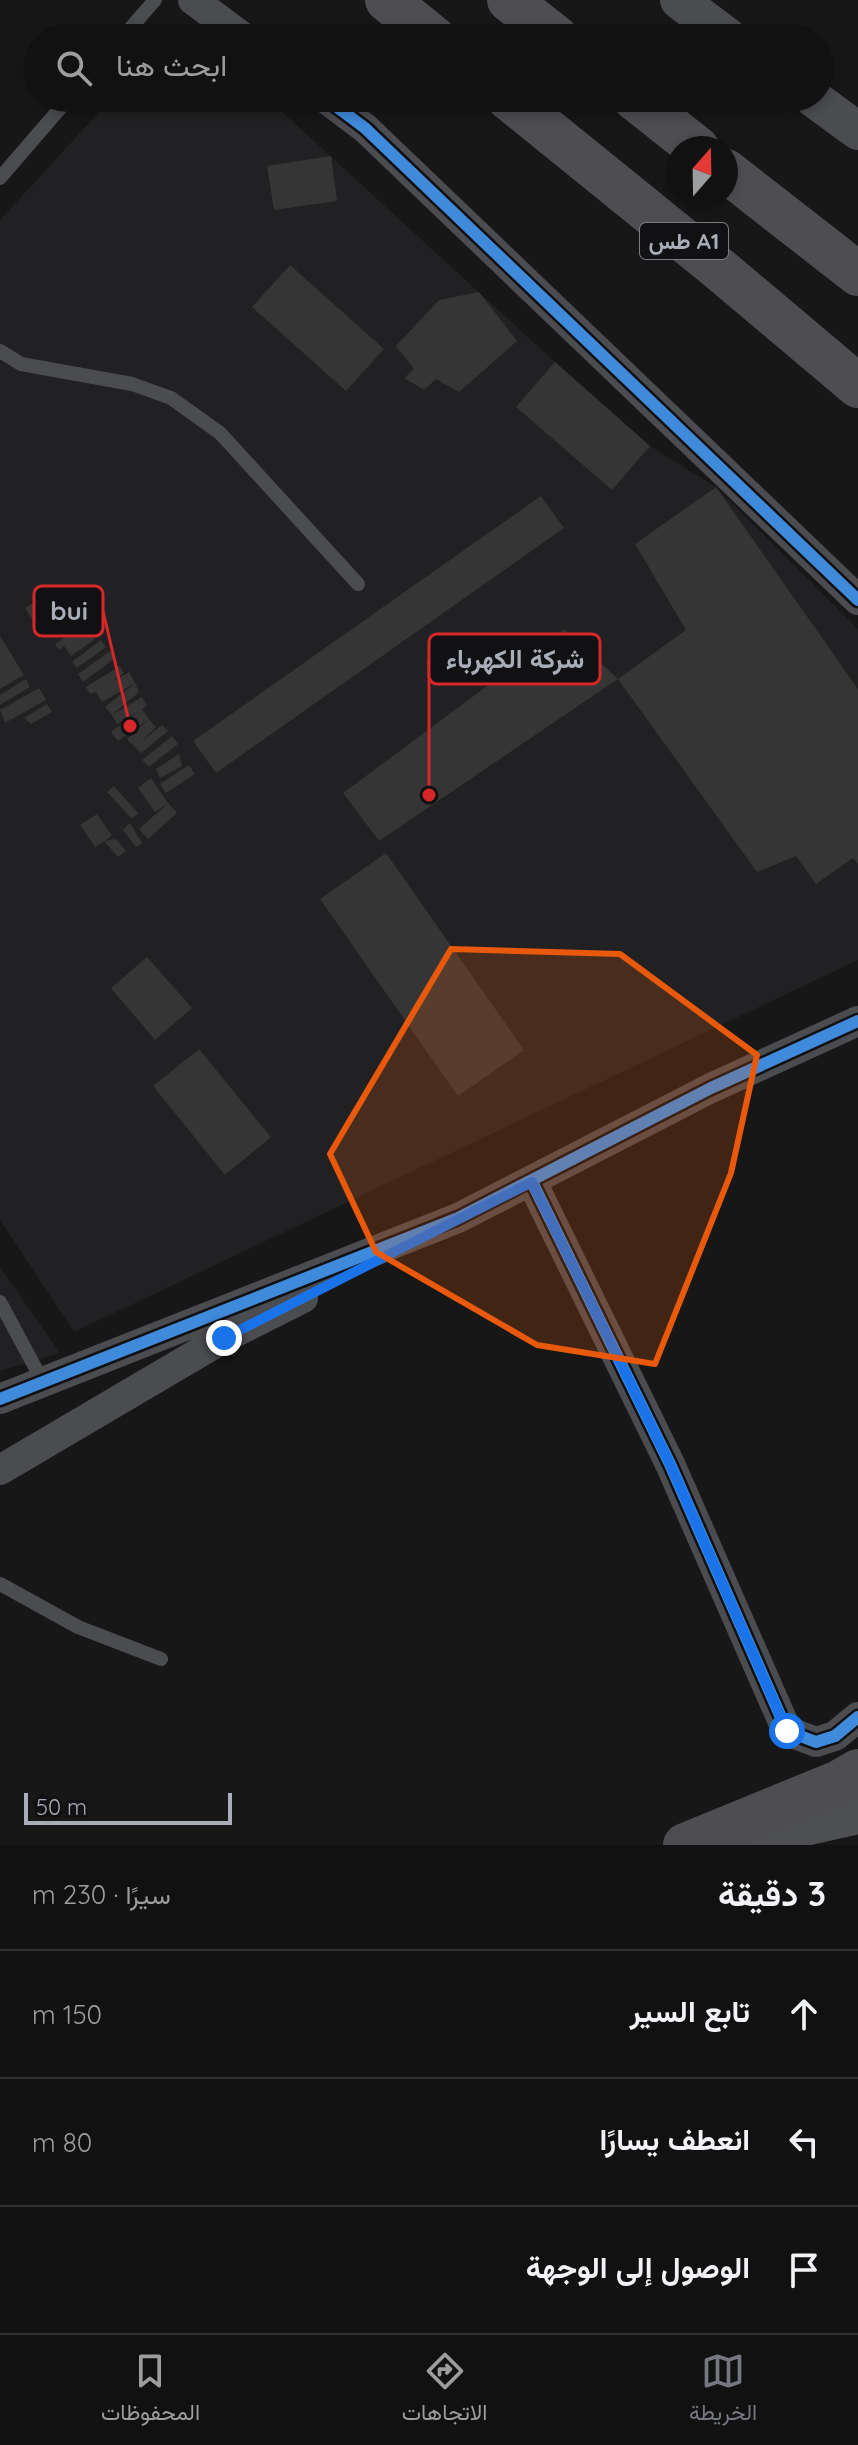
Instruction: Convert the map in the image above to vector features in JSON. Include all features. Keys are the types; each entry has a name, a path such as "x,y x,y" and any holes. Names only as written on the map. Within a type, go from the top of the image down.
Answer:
{"highway":[{"path":"387,0 417,24"},
{"path":"509,0 539,24"},
{"name":"طس A1","path":"525,112 858,386"},
{"path":"652,112 682,136"},
{"path":"738,180 858,274"},
{"path":"685,1845 839,1782 858,1771"}],"main road":[{"path":"708,1845 858,1812"}],"street":[{"path":"193,0 225,24"},
{"path":"696,5 715,24"},
{"path":"344,112 365,128 858,600"},
{"path":"832,112 858,131"},
{"path":"0,1470 224,1338 711,1088 858,1021"},
{"path":"532,1182 670,1464 787,1731 816,1742 835,1736 858,1717"},
{"path":"0,1399 458,1218"}],"lane":[{"path":"134,24 155,0"},
{"path":"0,178 57,112"},
{"path":"0,351 21,364 132,384 171,398 220,433 358,584"},
{"path":"0,1302 43,1382"},
{"path":"0,1584 78,1627 161,1659"}],"highlighted area":[{"path":"451,949 620,954 757,1055 731,1173 655,1364 537,1345 376,1252 330,1154"}],"shaded area":[{"path":"99,112 282,112 650,446 716,487 858,629 858,960 74,1332 0,1220 0,220"},
{"path":"0,1267 60,1353 0,1371"}],"building":[{"path":"331,156 337,201 274,210 267,166"},
{"path":"290,265 384,349 346,391 252,307"},
{"path":"479,292 517,341 459,392 436,379 424,390 404,378 414,369 396,346 439,300"},
{"path":"555,362 650,446 612,490 516,407"},
{"path":"716,487 858,689 858,864 853,858 816,884 796,856 757,872 618,679 686,630 635,544"},
{"path":"541,496 564,528 216,773 193,741"},
{"path":"56,588 63,598 32,619 25,608"},
{"path":"85,624 94,640 71,656 64,646 59,650 55,644"},
{"path":"564,629 618,679 379,841 343,793"},
{"path":"0,636 24,675 0,689"},
{"path":"101,640 106,647 77,668 72,662"},
{"path":"110,651 115,658 83,682 78,674"},
{"path":"120,666 124,673 110,683 129,672 135,683 102,702 96,692 90,694 86,687"},
{"path":"26,679 30,687 0,705 0,695"},
{"path":"135,683 139,692 112,715 105,707"},
{"path":"39,688 46,700 5,723 0,710"},
{"path":"142,697 147,706 142,709 149,719 118,741 111,732 138,712 117,724 112,715"},
{"path":"47,704 52,712 31,724 24,718"},
{"path":"149,719 156,727 141,742 162,725 168,731 141,753 127,739"},
{"path":"172,736 178,744 149,767 142,760"},
{"path":"179,754 182,766 160,778 156,769"},
{"path":"189,765 195,774 166,793 160,784"},
{"path":"151,778 168,803 155,812 138,788"},
{"path":"114,786 138,813 132,819 107,792"},
{"path":"168,803 177,813 148,839 139,829"},
{"path":"97,814 112,836 95,847 80,825"},
{"path":"130,823 142,843 136,847 123,830"},
{"path":"116,839 126,851 118,857 104,841"},
{"path":"386,853 524,1050 458,1096 320,899"},
{"path":"147,957 192,1008 155,1040 111,988"},
{"path":"199,1049 271,1137 225,1175 153,1086"}],"cycle path":[{"path":"344,112 365,128 858,600"},
{"path":"0,1399 458,1218 711,1088 858,1021"},
{"path":"532,1182 670,1464 787,1731 816,1742 835,1736 858,1717"}],"place":[{"name":"bui","path":"130,726"},
{"name":"شركة الكهرباء","path":"429,795"}],"route":[{"path":"224,1338 532,1182 670,1464 787,1731"}]}
